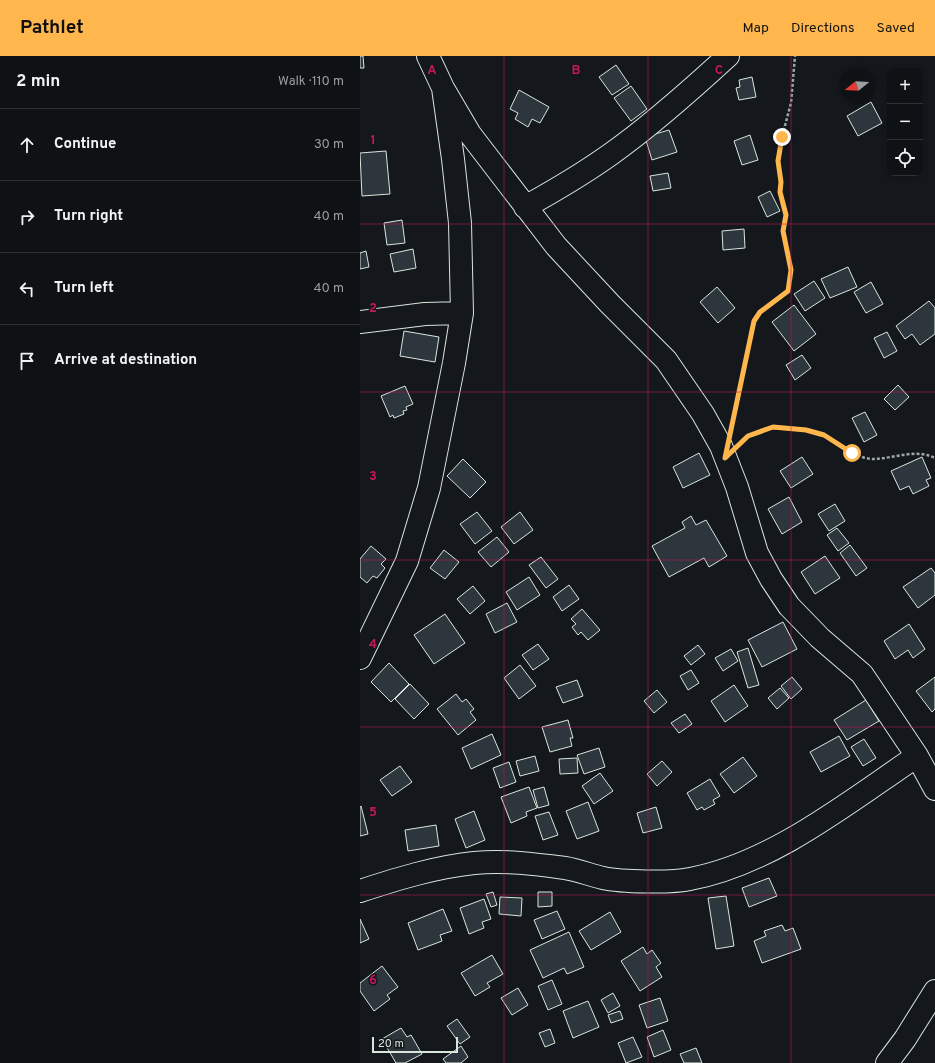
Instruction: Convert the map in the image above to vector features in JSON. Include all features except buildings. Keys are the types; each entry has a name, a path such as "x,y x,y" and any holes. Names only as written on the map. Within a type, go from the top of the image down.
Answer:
{"street":[{"path":"428,56 443,88 470,134 525,207 556,246 599,293 666,360 703,414 725,458 757,553 771,579 789,606 815,633 862,674 917,756 935,788"},
{"path":"525,207 570,182 612,153 678,101 728,56"},
{"path":"360,658 406,561 429,488 454,363 462,313 460,223 443,88"},
{"path":"360,322 425,314 462,313"},
{"path":"360,891 396,879 440,868 476,863 510,862 566,868 605,878 649,881 690,880 726,869 759,856 800,834 917,756"},
{"path":"886,1063 904,1039 935,991"}],"path":[{"path":"733,420 754,321 760,312 788,291 791,270 783,231 786,215 780,192 781,182 778,161 782,137 792,102 795,56"},
{"path":"725,458 748,436 773,427 806,430 824,435 852,453 871,459 925,453 935,458"}],"route":[{"path":"782,137 778,161 781,182 780,192 786,215 783,231 787,244 791,270 788,291 760,312 754,321 725,458 748,436 773,427 806,430 824,435 852,453"}]}
